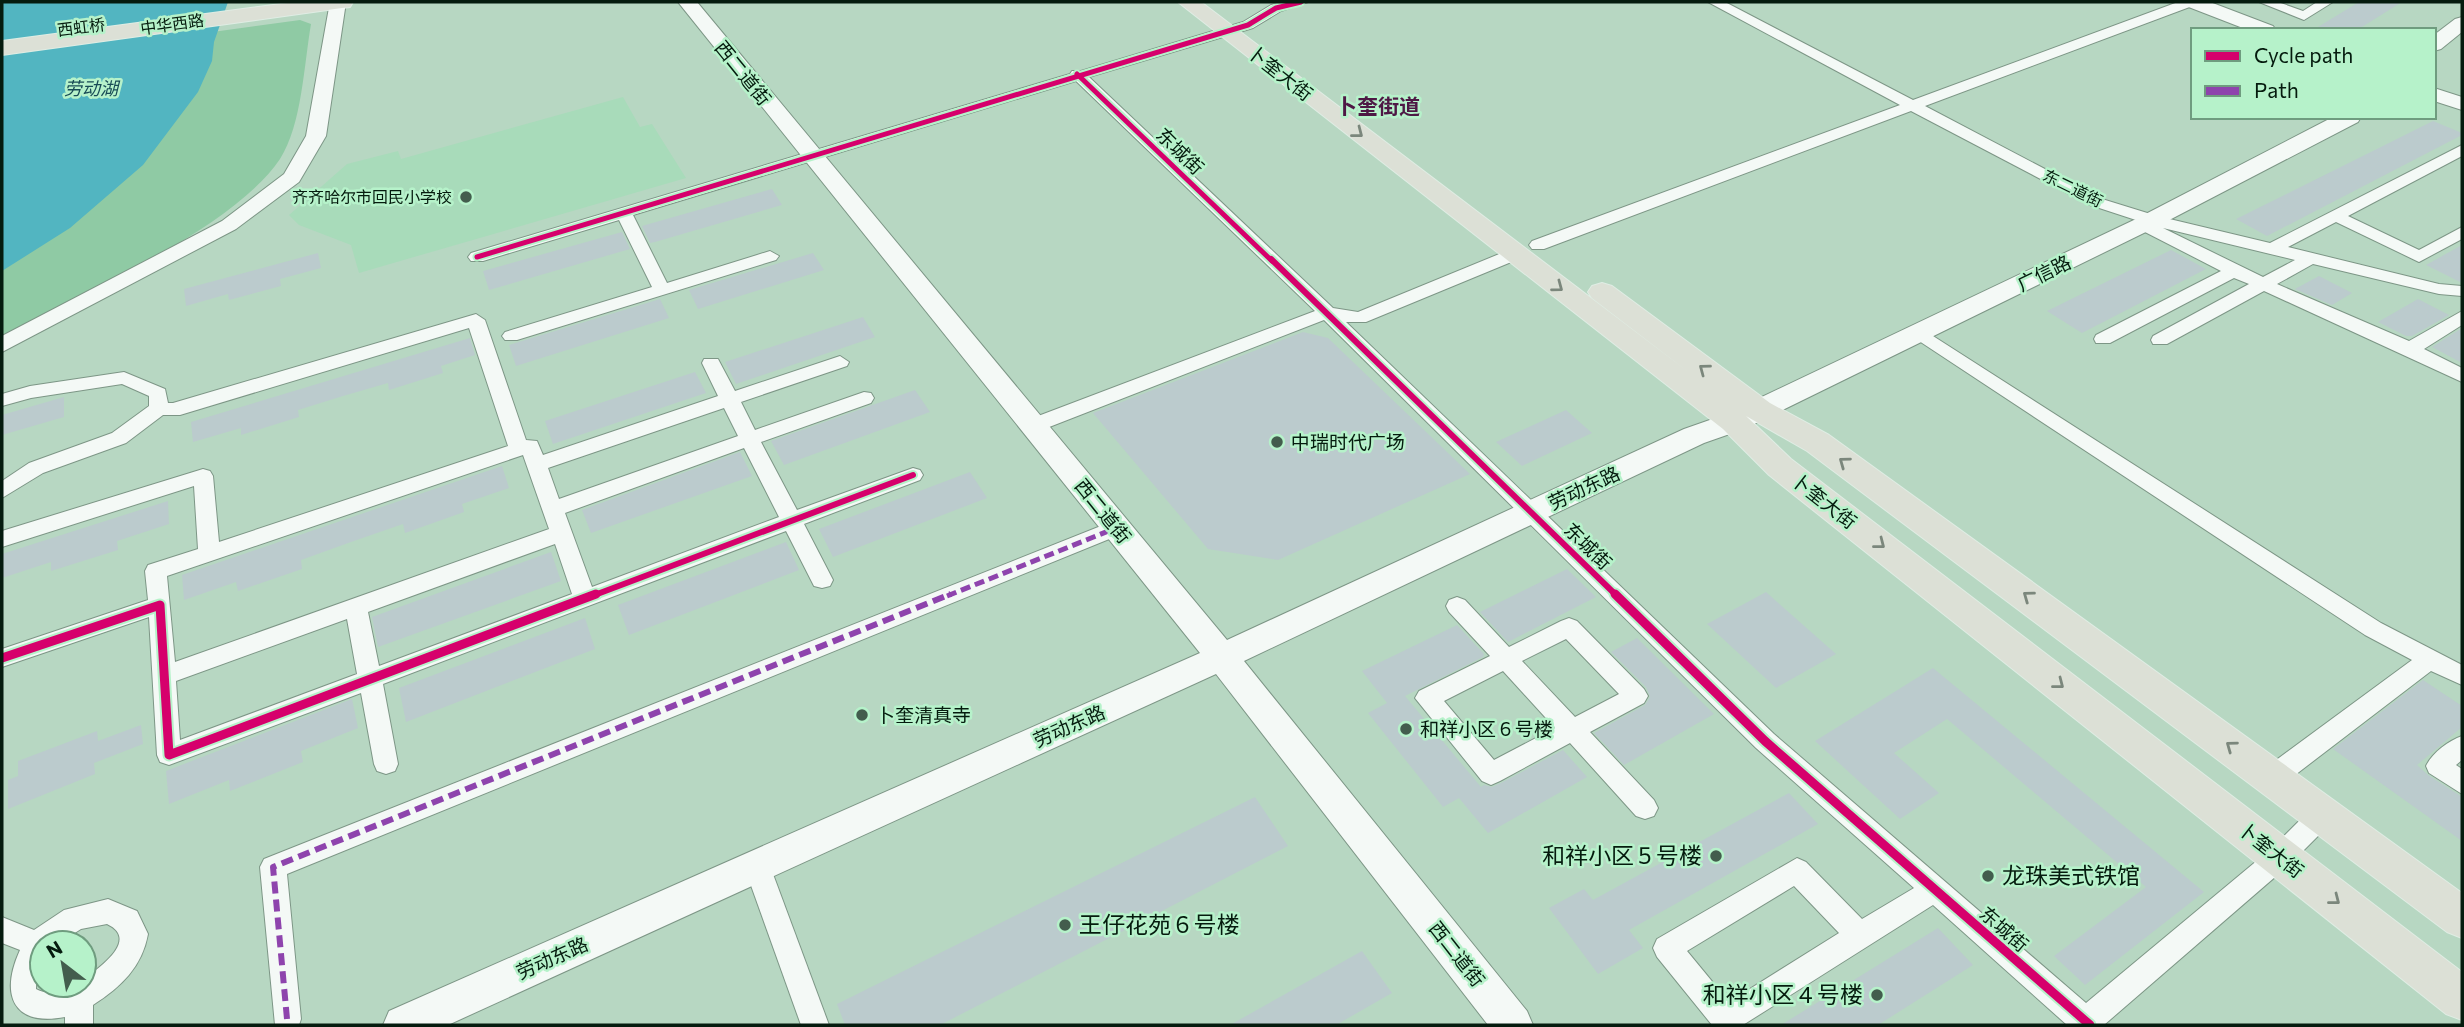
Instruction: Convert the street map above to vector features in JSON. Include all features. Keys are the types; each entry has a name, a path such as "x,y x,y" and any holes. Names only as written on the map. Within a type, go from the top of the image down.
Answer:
{"main road":[{"name":"中华西路","path":"2,48 288,2"},
{"name":"中华西路","path":"243,11 340,2"},
{"name":"西二道街","path":"687,2 1222,657 1513,1025"},
{"name":"卜奎大街","path":"1188,2 1237,28 1746,416 1818,443 2462,918"},
{"name":"卜奎大街","path":"1217,2 1237,28"},
{"path":"2192,2 2261,28"},
{"name":"西虹桥","path":"2,37 243,11"},
{"path":"2436,43 2462,23"},
{"path":"2436,95 2462,104"},
{"name":"广信路","path":"1746,416 2148,222 2346,119"},
{"name":"卜奎大街","path":"1746,416 1780,467 2462,999"},
{"name":"劳动东路","path":"403,1025 1222,657 1694,436 1746,416"}],"street":[{"path":"2,345 229,225 292,178 316,136 340,2"},
{"path":"477,257 1237,28 1276,8 1301,2"},
{"name":"东二道街","path":"1715,2 2096,202 2148,222 2273,248 2439,289 2462,291"},
{"path":"1032,426 1327,313 1360,318 1527,249 2192,2"},
{"path":"2266,2 2304,16 2326,2"},
{"name":"东城街","path":"1077,75 1327,313 1765,741 2086,1024"},
{"path":"2273,248 2462,150"},
{"path":"624,213 662,289"},
{"path":"2336,216 2419,257 2462,232"},
{"path":"2148,222 2234,271 2410,349 2462,376"},
{"path":"511,336 770,256"},
{"path":"2161,340 2311,258"},
{"path":"2103,339 2234,271"},
{"path":"2439,289 2462,307"},
{"path":"2410,349 2462,317"},
{"path":"2,491 36,468 119,438 159,408 173,410 476,320 519,449"},
{"path":"1919,333 2373,629 2462,676"},
{"path":"536,464 840,362"},
{"path":"711,363 822,580"},
{"path":"2,400 30,392 124,377 158,393 159,408"},
{"path":"553,509 864,398"},
{"path":"585,598 530,446 156,571 169,755 913,475"},
{"path":"2,539 203,476 209,553"},
{"path":"287,1018 273,867 1116,527"},
{"path":"164,676 561,533"},
{"path":"2,658 160,605"},
{"path":"1457,606 1644,808"},
{"path":"355,607 386,764"},
{"path":"1569,626 1636,696 1573,730 1491,774 1427,698 1569,626"},
{"path":"2273,777 2430,659"},
{"path":"2462,746 2438,766 2462,783"},
{"path":"2086,1024 2280,857 2323,814"},
{"path":"757,866 815,1025"},
{"path":"1859,936 1797,870 1667,948 1726,1020 1935,890"},
{"path":"108,911 122,915 131,923 134,935 131,950 122,965 79,1012 34,1006 22,1000 16,989 20,961 72,919 108,911"},
{"path":"2,930 20,961"}],"shaded area":[{"path":"300,20 311,24 298,112 280,159 257,185 227,211 152,259 2,336 2,61"},
{"name":"齐齐哈尔市回民小学校","path":"623,97 640,127 652,124 686,178 359,273 351,245 299,225 289,215 347,164 398,151 401,159"}],"water":[{"name":"劳动湖","path":"2,2 228,2 214,42 212,61 198,92 143,165 70,228 2,271"}],"building":[{"path":"2359,2 2402,2 2360,28 2316,28"},
{"path":"2433,121 2462,135 2267,236 2236,219"},
{"path":"772,189 782,205 655,242 650,243 642,226"},
{"path":"622,232 630,249 489,290 483,271"},
{"path":"2462,245 2462,283 2426,265"},
{"path":"2171,250 2206,269 2082,333 2047,311"},
{"path":"318,253 321,268 280,279 281,286 229,300 228,294 186,306 184,289"},
{"path":"813,253 824,270 698,309 689,290"},
{"path":"2319,276 2352,293 2332,305 2295,289"},
{"path":"660,299 669,318 516,366 509,345"},
{"path":"2418,299 2449,315 2412,336 2406,336 2378,322"},
{"path":"863,317 875,337 736,384 725,362"},
{"path":"2462,328 2462,363 2432,347"},
{"name":"中瑞时代广场","path":"1303,332 1328,338 1470,474 1278,560 1208,549 1093,413"},
{"path":"470,338 475,355 441,366 443,373 389,390 388,383 343,396 298,410 299,417 241,435 241,428 193,442 191,422"},
{"path":"695,372 706,393 553,444 545,421"},
{"path":"915,390 930,412 784,465 771,441"},
{"path":"64,397 64,417 2,435 2,415"},
{"path":"1566,410 1592,433 1522,466 1496,442"},
{"path":"740,452 752,476 591,533 582,510"},
{"path":"502,466 509,488 462,504 464,512 405,533 403,524 351,542 301,560 302,569 238,591 236,582 184,600 182,575"},
{"path":"970,472 987,498 833,557 819,529"},
{"path":"168,501 169,524 117,541 118,550 51,571 51,562 2,578 2,554"},
{"path":"786,542 799,570 629,635 618,605"},
{"path":"551,552 561,581 378,647 372,617"},
{"path":"1567,569 1596,597 1508,642 1480,612"},
{"path":"1766,592 1836,654 1776,688 1707,624"},
{"path":"585,618 595,649 406,722 399,688"},
{"name":"和祥小区 6 号楼","path":"1457,625 1484,654 1483,657 1405,696 1481,787 1492,787 1501,783 1563,750 1587,777 1488,833 1459,798 1443,807 1368,713 1387,703 1362,671"},
{"path":"1637,638 1714,714 1624,765 1594,733 1645,705 1650,697 1646,687 1611,652"},
{"path":"1933,668 2204,892 2085,985 2054,956 2146,887 1947,719 1894,753 1939,793 1900,819 1815,741"},
{"path":"2423,680 2462,706 2462,727 2417,765 2462,797 2462,841 2333,749"},
{"path":"352,699 358,728 301,751 303,762 230,791 229,780 169,804 166,771"},
{"path":"141,725 143,744 94,763 95,774 8,809 8,780 18,776 18,761 97,731 98,741"},
{"name":"和祥小区 5 号楼","path":"1789,793 1818,824 1629,930 1643,948 1598,974 1549,908 1584,889 1593,900"},
{"name":"王仔花苑 6 号楼","path":"1255,797 1288,846 940,1025 845,1025 837,1004"},
{"name":"和祥小区 4 号楼","path":"1938,928 1973,965 1878,1025 1781,1025"},
{"path":"1362,951 1392,993 1336,1025 1230,1025"}],"marked path":[{"path":"287,1019 273,867 1116,528"}],"cycle path":[{"path":"477,257 1248,25 1276,8 1301,2"},
{"path":"1077,74 1327,313 1765,741 2090,1025"},
{"path":"2,658 160,605 169,755 913,475"}],"place":[{"name":"齐齐哈尔市回民小学校","path":"466,197"},
{"name":"中瑞时代广场","path":"1277,442"},
{"name":"卜奎清真寺","path":"862,715"},
{"name":"和祥小区 6 号楼","path":"1406,729"},
{"name":"和祥小区 5 号楼","path":"1716,856"},
{"name":"龙珠美式铁馆","path":"1988,876"},
{"name":"王仔花苑 6 号楼","path":"1065,925"},
{"name":"和祥小区 4 号楼","path":"1877,995"}],"district":[{"name":"卜奎街道","path":"1378,107"}]}
